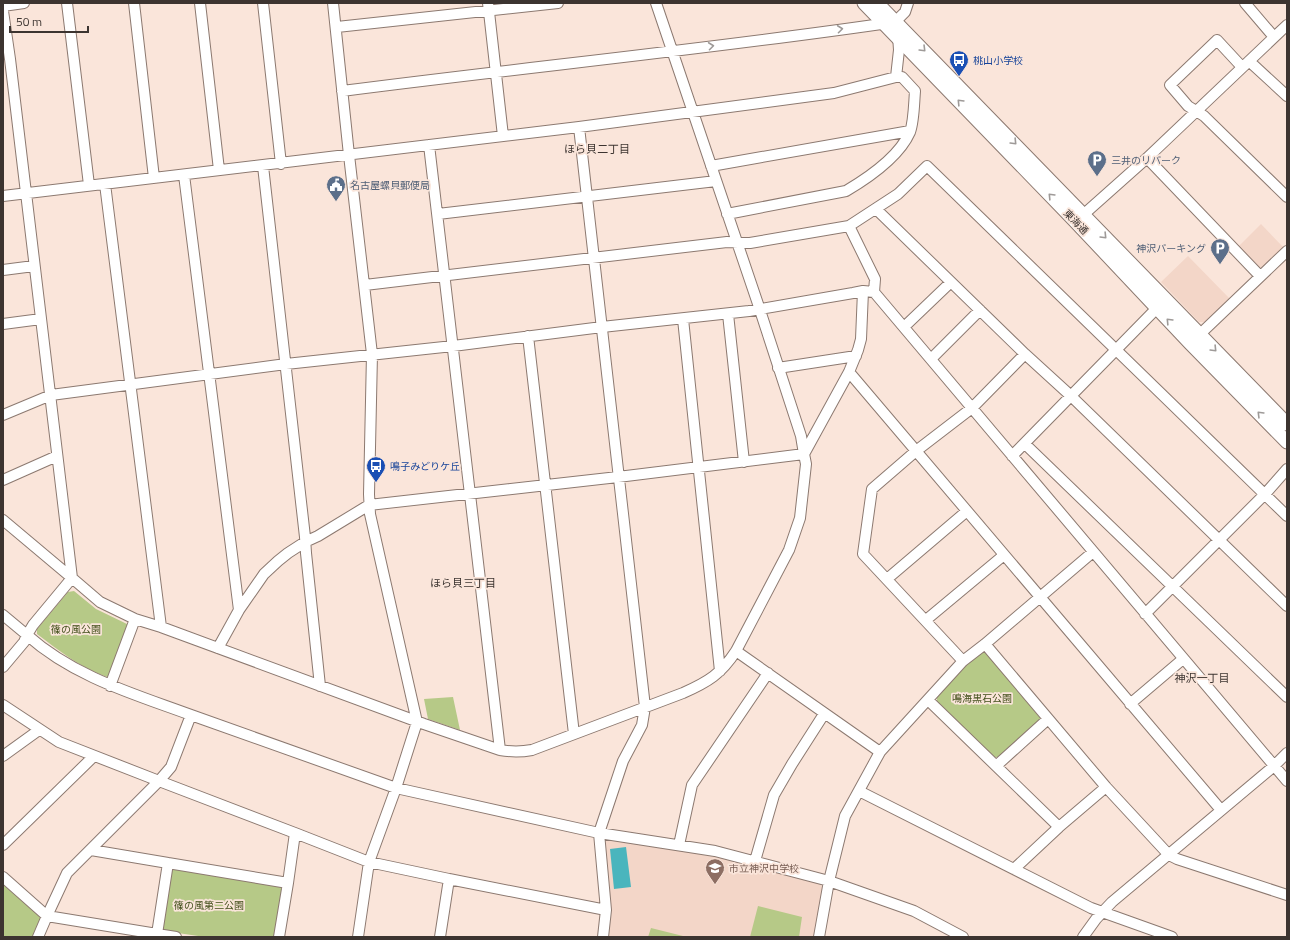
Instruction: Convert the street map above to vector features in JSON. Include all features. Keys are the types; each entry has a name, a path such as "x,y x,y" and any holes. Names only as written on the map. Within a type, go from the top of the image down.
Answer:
{"main road":[{"name":"東海通","path":"864,3 890,22 1010,138 1287,424"},
{"name":"東海通","path":"877,3 899,39 1190,343 1287,442"}],"street":[{"path":"3,6 24,3"},
{"path":"67,3 89,185"},
{"path":"134,3 154,178"},
{"path":"200,3 219,170"},
{"path":"263,3 281,164"},
{"path":"334,3 342,91 372,354 369,505 371,522 417,722 396,788 369,862 358,937"},
{"path":"337,27 488,7 558,3"},
{"path":"3,520 100,602 135,619 161,627 417,722 500,750 521,752 532,750 706,683 720,671 736,651 789,550 800,518 806,464 801,436 656,3"},
{"path":"342,91 496,71 673,51 890,22 905,12 908,3"},
{"path":"1245,3 1274,37"},
{"path":"488,7 503,136"},
{"path":"3,12 7,60 51,394 72,578 33,625 24,642 3,667"},
{"path":"1084,215 1147,158 1287,25"},
{"path":"896,76 899,39"},
{"path":"1287,96 1245,64 1217,40 1170,86 1188,106 1204,116 1287,197"},
{"path":"3,196 281,164 693,112 834,93 896,76 902,77 915,91 910,131 897,150 882,166 846,191 727,214"},
{"path":"579,127 645,707 642,725 623,761 599,833 606,910 603,937"},
{"path":"711,166 910,131"},
{"path":"430,145 500,750"},
{"path":"1147,158 1260,276"},
{"path":"263,166 286,364 320,686"},
{"path":"365,285 727,242 750,243 848,226 898,194 927,166 1287,516"},
{"path":"184,175 239,610"},
{"path":"438,214 716,181"},
{"path":"106,184 161,627"},
{"path":"876,209 1287,606"},
{"path":"804,454 849,372 856,356 861,339 869,292 875,279 848,226"},
{"path":"1190,343 1287,251"},
{"path":"3,270 34,266"},
{"path":"904,328 951,282"},
{"path":"3,415 51,394 286,364 453,346 602,327 728,314 869,292"},
{"path":"869,292 904,328 931,359 1287,781"},
{"path":"1012,456 1157,308"},
{"path":"931,359 980,310"},
{"path":"728,314 744,462"},
{"path":"3,324 41,319"},
{"path":"683,319 720,671"},
{"path":"528,336 544,486 574,734"},
{"path":"963,660 863,554 872,489 916,451 972,408 1025,354"},
{"path":"778,368 856,356"},
{"path":"849,372 1221,810"},
{"path":"1025,444 1287,697"},
{"path":"218,648 239,610 264,574 288,553 369,505 544,486 804,454"},
{"path":"3,480 57,456"},
{"path":"1145,614 1265,494 1287,469"},
{"path":"887,579 967,511"},
{"path":"819,937 829,881 845,816 880,752 963,660 985,644 1093,552"},
{"path":"926,620 1004,555"},
{"path":"3,615 35,642 70,667 110,686 396,788 599,833 715,851 755,861 829,881 914,911 963,937"},
{"path":"110,686 135,619"},
{"path":"985,644 1106,787 1169,855 1177,859 1287,895"},
{"path":"736,651 880,752"},
{"path":"1130,704 1183,659"},
{"path":"679,845 692,785 768,673"},
{"path":"928,700 1060,827"},
{"path":"3,705 59,742 369,862 606,910"},
{"path":"755,861 774,795 824,714"},
{"path":"38,937 67,873 159,781 171,767 191,715"},
{"path":"996,766 1048,719"},
{"path":"3,756 39,730"},
{"path":"1083,937 1102,911 1274,766 1287,753"},
{"path":"3,845 94,756"},
{"path":"1014,869 1106,787"},
{"path":"859,791 1091,908 1172,937"},
{"path":"279,937 295,833"},
{"path":"91,850 288,883"},
{"path":"157,934 168,863"},
{"path":"3,877 47,916 176,937"},
{"path":"440,937 449,879"}],"shaded area":[{"path":"1261,224 1284,248 1265,267 1258,267 1238,247"},
{"path":"1188,256 1230,299 1206,322 1199,322 1161,282"},
{"name":"市立神沢中学校","path":"607,838 754,864 819,883 823,888 814,937 608,937 612,911 603,842"}],"green space":[{"name":"篠の風公園","path":"74,591 96,609 127,624 128,626 112,674 107,677 79,664 37,634 37,629 68,592"},
{"name":"鳴海黒石公園","path":"981,652 987,653 1040,717 1040,722 1000,757 994,757 937,703 937,696 965,665"},
{"path":"453,697 460,730 428,719 424,699"},
{"name":"篠の風第二公園","path":"175,868 279,884 282,889 274,937 205,937 164,931 161,927 170,871"},
{"path":"3,882 40,915 41,921 32,937 3,937"},
{"path":"758,906 802,917 799,937 750,937"},
{"path":"651,928 687,937 648,937"}],"water":[{"path":"626,847 631,887 614,889 610,849"}],"place":[{"name":"桃山小学校","path":"959,77"},
{"name":"三井のリパーク","path":"1097,177"},
{"name":"名古屋螺貝郵便局","path":"336,202"},
{"name":"神沢パーキング","path":"1220,265"},
{"name":"鳴子みどりケ丘","path":"376,483"},
{"name":"市立神沢中学校","path":"715,885"}],"district":[{"name":"ほら貝二丁目","path":"597,149"},
{"name":"ほら貝三丁目","path":"463,583"},
{"name":"神沢一丁目","path":"1202,678"}]}
